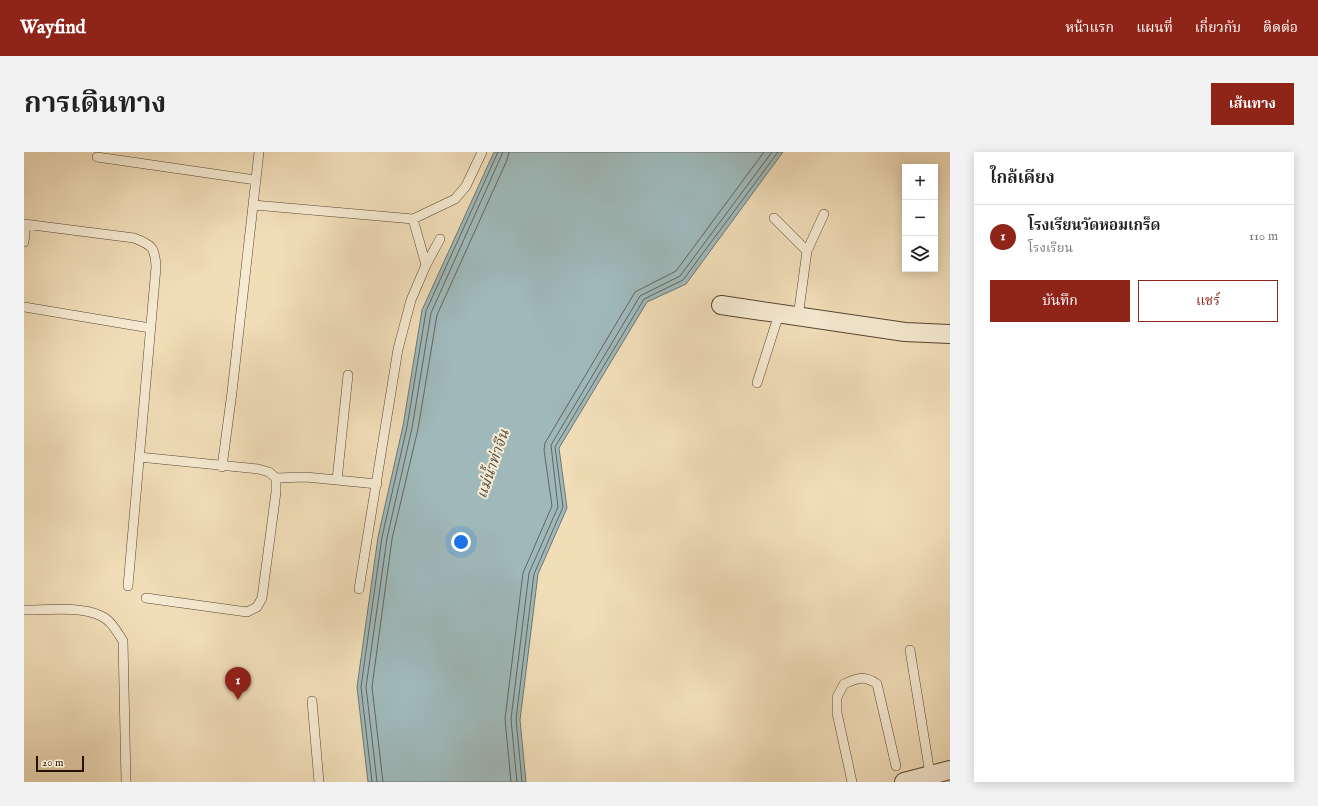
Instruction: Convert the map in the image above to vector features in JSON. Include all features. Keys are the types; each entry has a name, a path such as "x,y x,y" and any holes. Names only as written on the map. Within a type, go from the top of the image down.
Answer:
{"street":[{"path":"721,305 905,332 950,334"},
{"path":"904,782 950,770"}],"lane":[{"path":"222,466 232,392 259,152"},
{"path":"253,205 413,219 455,199 466,186 482,152"},
{"path":"97,157 256,180"},
{"path":"798,317 807,250 824,214"},
{"path":"774,218 807,250"},
{"path":"413,219 426,265"},
{"path":"24,242 25,224 134,238 149,244 155,252 156,267 128,586"},
{"path":"359,589 398,349 411,300 426,265 440,239"},
{"path":"24,307 150,328"},
{"path":"756,383 779,314"},
{"path":"337,480 348,375"},
{"path":"139,458 258,469 269,472 276,478 306,477 377,484"},
{"path":"146,598 247,612 257,607 262,598 276,492 276,478"},
{"path":"24,610 86,611 102,616 114,627 123,641 126,782"},
{"path":"910,650 930,774"},
{"path":"852,782 837,713 837,697 844,684 858,678 869,678 877,684 896,766"},
{"path":"312,701 319,782"}],"water":[{"name":"แม่น้ำท่าจีน","path":"494,152 783,152 686,284 647,302 559,448 567,508 538,574 520,720 526,782 368,782 357,687 378,537 403,426 422,310"}],"place":[{"name":"โรงเรียนวัดหอมเกร็ด","path":"238,700"}]}
